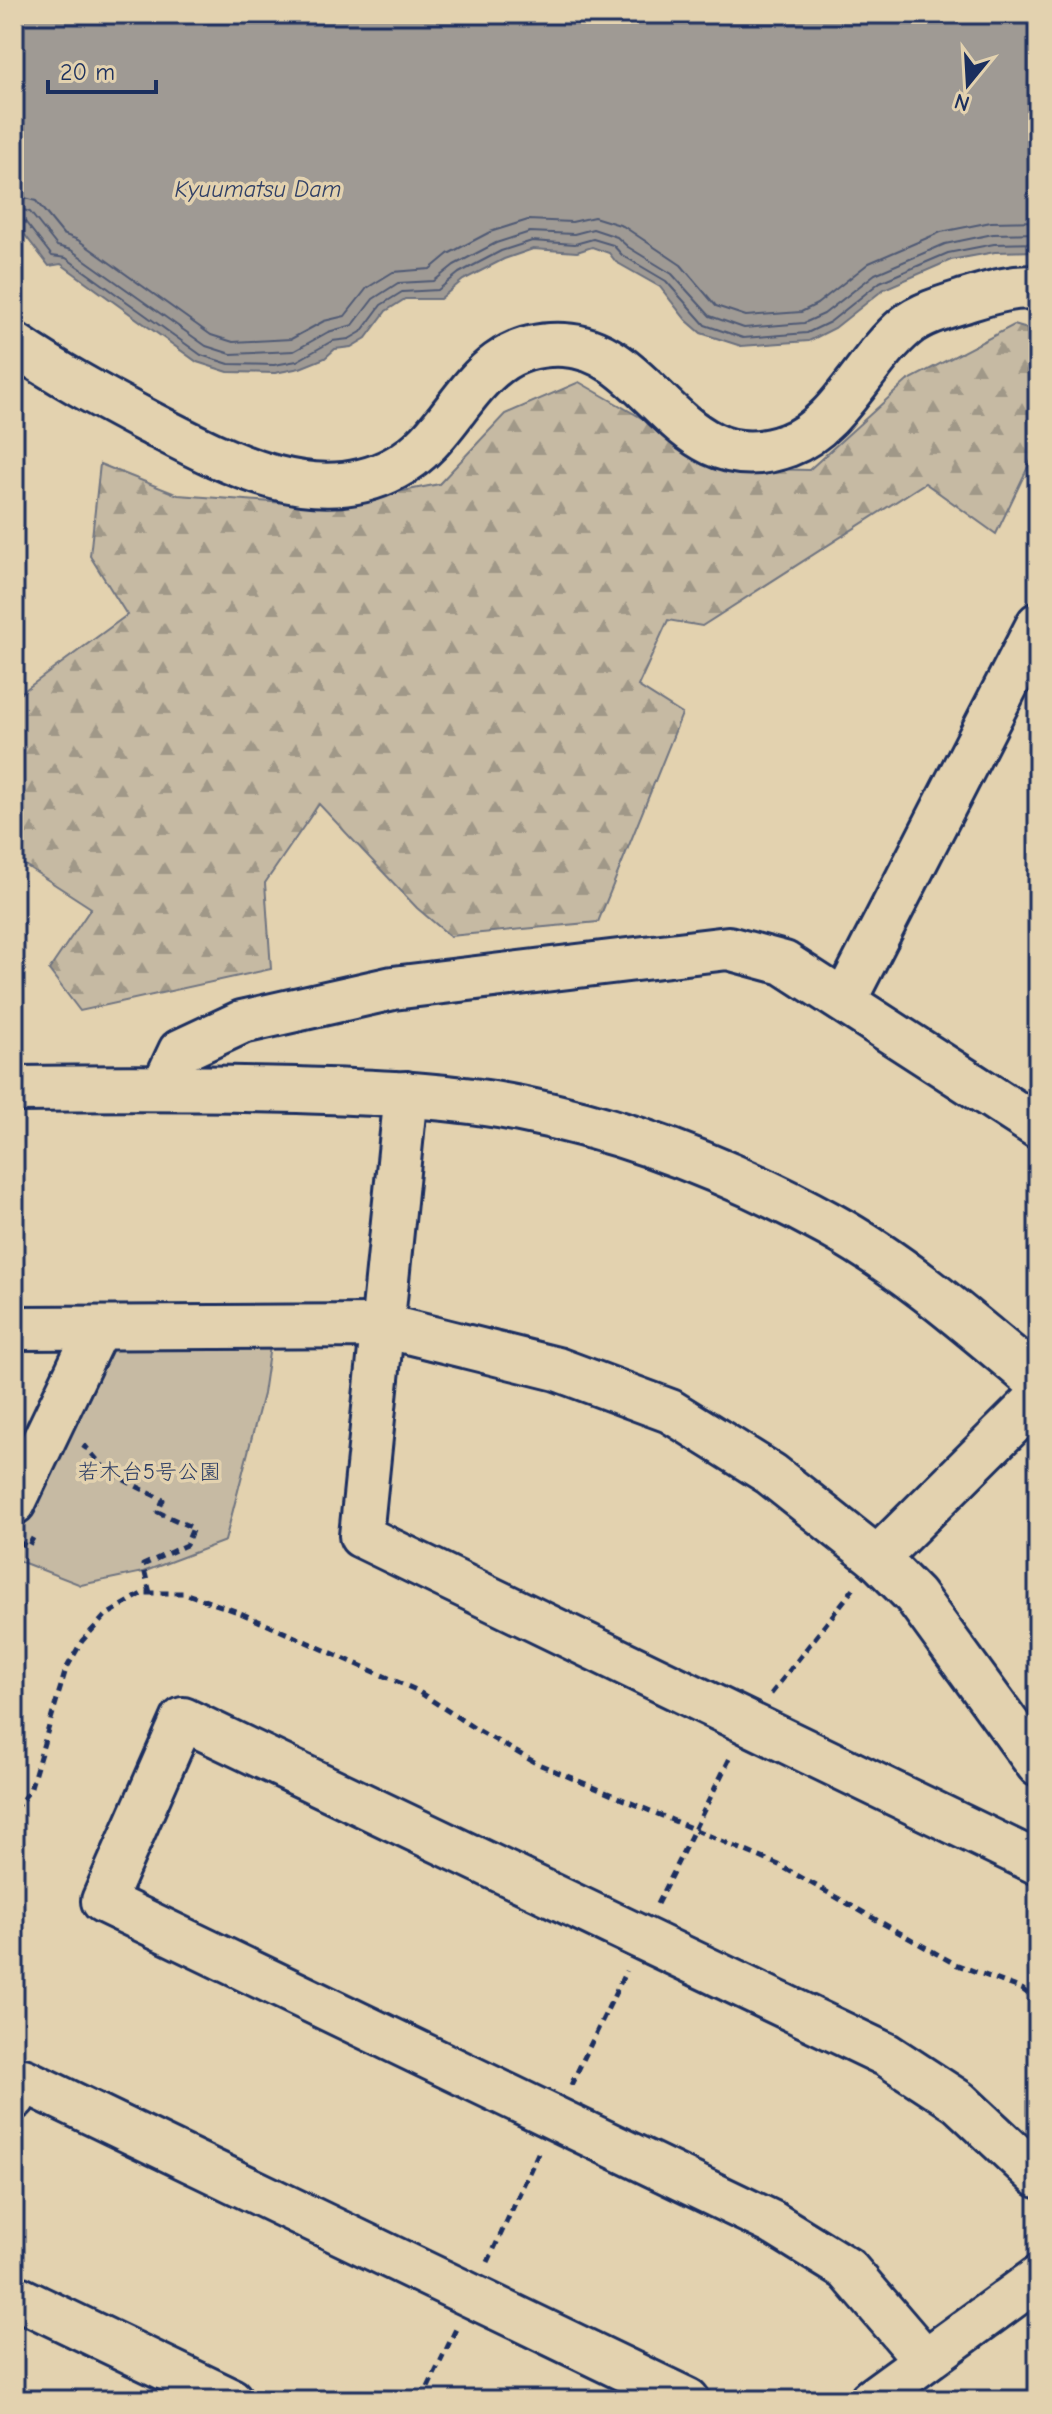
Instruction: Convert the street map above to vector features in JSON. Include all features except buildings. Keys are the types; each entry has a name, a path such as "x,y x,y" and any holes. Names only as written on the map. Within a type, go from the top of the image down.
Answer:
{"street":[{"path":"14,344 64,378 207,452 252,471 296,483 327,485 360,481 396,468 422,447 494,364 532,347 567,345 613,360 694,435 724,449 756,455 791,445 823,421 907,324 982,295 1024,286 1038,288"},
{"path":"845,1000 1038,624"},
{"path":"163,1087 180,1051 242,1022 393,988 657,954 728,948 784,963 1038,1127"},
{"path":"14,1089 163,1087 406,1093 521,1109 621,1136 722,1172 832,1226 936,1296 1038,1381"},
{"path":"406,1093 361,1536 1038,1863"},
{"path":"14,1328 384,1326 557,1369 670,1411 771,1474 877,1558 915,1596 1038,1765"},
{"path":"25,1519 97,1329"},
{"path":"877,1558 1038,1398"},
{"path":"925,2360 847,2269 771,2222 103,1901 183,1719 887,2055 959,2102 1038,2176"},
{"path":"14,2098 23,2080 688,2400"},
{"path":"871,2400 1038,2278"},
{"path":"14,2296 231,2400"}],"path":[{"path":"78,1458 85,1446 107,1471 163,1500 158,1512 193,1528 186,1545 143,1565 150,1593"},
{"path":"14,1540 28,1547 25,1519"},
{"path":"14,1810 30,1790 66,1669 82,1641 105,1616 143,1593 184,1593 225,1607 416,1690 536,1763 779,1865 955,1964 1022,1989 1038,2002"}],"green space":[{"path":"1014,325 1038,332 1038,446 996,534 925,483 702,626 668,620 638,686 682,714 598,922 450,936 417,908 319,804 265,883 271,969 80,1011 49,970 91,908 14,858 14,698 127,615 90,556 100,464 178,495 325,506 439,484 505,414 579,382 645,420 714,468 809,470 907,381"},
{"name":"若木台5号公園","path":"119,1344 270,1346 263,1394 225,1541 143,1572 81,1585 14,1559 14,1544 104,1353"}],"water":[{"name":"Kyuumatsu Dam","path":"14,14 1038,14 1038,251 995,252 951,260 884,289 835,328 809,341 741,346 701,333 686,320 660,287 616,262 609,253 592,247 577,252 533,249 504,259 463,280 440,299 405,299 386,311 366,338 351,347 335,349 325,358 275,373 228,372 197,362 61,264 49,266 14,221"}]}
